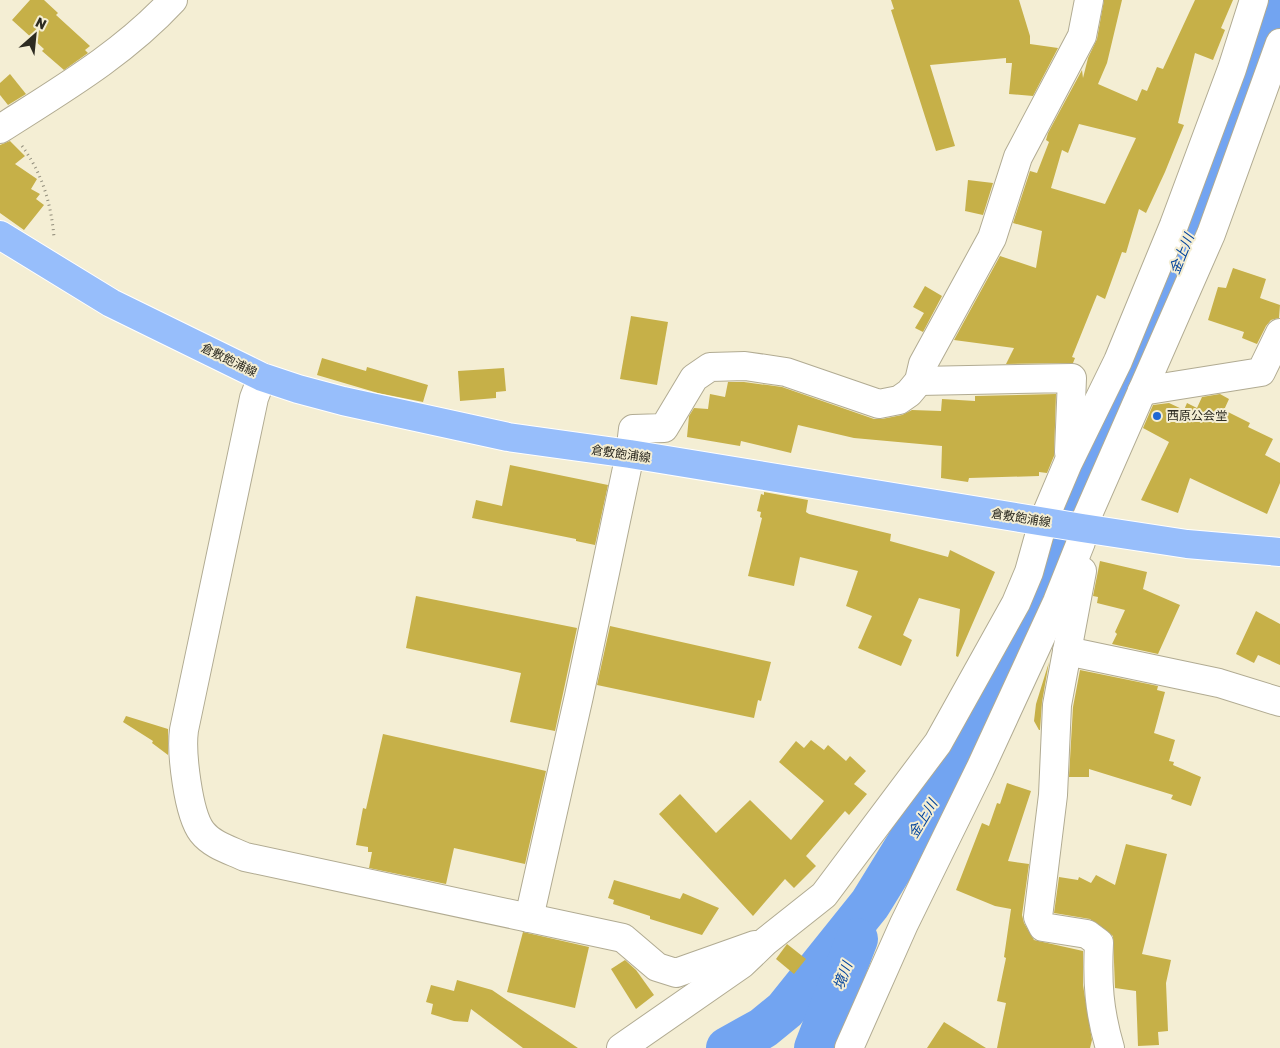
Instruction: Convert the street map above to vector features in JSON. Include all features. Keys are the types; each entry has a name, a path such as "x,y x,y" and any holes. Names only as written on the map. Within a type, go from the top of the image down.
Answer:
{"main road":[{"name":"倉敷飽浦線","path":"0,235 111,303 262,377 343,401 434,422 508,436 630,454 1044,522 1081,535 1280,552"}],"street":[{"path":"3,127 101,64 141,32 173,0"},
{"path":"529,918 579,696 630,454 633,430 664,428 694,378 710,367 745,366 786,372 879,404 899,400 919,382 923,364 992,238 1018,157 1082,36 1089,0"},
{"path":"621,1048 742,964 766,941 824,896 938,743 1016,603 1044,522 1068,463 1118,361 1174,225 1232,69 1254,0"},
{"path":"849,1048 904,924 980,769 1053,611 1081,535 1142,391 1212,234 1280,43"},
{"path":"1142,391 1261,372 1280,333"},
{"path":"262,377 254,398 184,730 182,747 185,774 201,831 213,842 245,857 623,938 658,967 676,973 766,941"},
{"path":"919,382 1072,378 1068,463"},
{"path":"1081,535 1085,556 1057,705 1053,795 1038,917 1043,927 1088,934 1099,943 1097,981 1100,1016 1110,1048"},
{"path":"1067,651 1219,683 1280,702"}],"path":[{"path":"3,127 34,162 51,207 56,271"}],"building":[{"path":"30,0 44,0 58,13 56,15 90,46 85,50 88,53 64,70 42,51 44,49 12,20"},
{"path":"891,0 1019,0 1030,36 1030,44 1058,48 1033,96 1009,94 1012,63 1006,63 1006,58 930,65 955,146 936,151 891,10 894,9"},
{"path":"1104,0 1122,0 1107,63 1098,84 1137,101 1142,89 1147,91 1157,67 1163,69 1195,0 1233,0 1221,28 1225,30 1213,60 1195,53 1178,123 1184,125 1146,213 1139,209 1126,253 1122,252 1105,299 1097,295 1072,357 1075,358 1073,363 1006,364 1014,348 954,340 1000,256 1036,268 1042,231 1013,223 1030,171 1037,173 1049,142 1046,140 1048,133 1082,70 1083,78 1088,58 1097,39","holes":["1079,124 1136,138 1105,204 1051,188 1062,150 1068,153"]},
{"path":"10,74 26,94 8,105 0,95 0,83"},
{"path":"10,141 25,156 15,164 37,179 31,189 40,194 36,199 44,205 24,230 0,213 0,145"},
{"path":"968,180 993,183 983,215 965,211"},
{"path":"1233,268 1266,279 1260,298 1280,305 1279,318 1271,320 1257,344 1242,338 1244,332 1208,320 1218,287 1226,288"},
{"path":"925,286 942,296 923,332 915,328 924,313 913,307"},
{"path":"631,316 668,322 657,385 620,379"},
{"path":"322,358 366,371 367,367 428,385 423,402 378,393 317,375"},
{"path":"504,368 506,391 496,392 496,398 460,401 458,371"},
{"path":"728,382 782,387 874,419 902,415 912,410 941,411 942,399 975,401 975,396 1056,394 1054,456 1047,473 1039,472 1039,476 969,478 968,482 941,478 942,446 854,438 798,425 791,453 741,441 740,446 687,437 689,416 694,408 708,409 710,394 725,397"},
{"path":"1220,394 1229,399 1224,410 1250,423 1248,427 1273,439 1265,455 1280,463 1280,483 1267,514 1190,478 1178,513 1141,500 1169,442 1143,428 1153,405 1169,403 1184,410 1187,403 1197,408 1202,397"},
{"path":"510,465 608,485 595,545 576,541 576,539 472,518 476,500 502,506"},
{"path":"764,492 808,500 806,512 809,514 891,534 890,541 948,557 950,550 995,572 958,657 956,656 960,609 919,598 903,635 912,640 901,666 858,648 872,616 846,606 858,571 800,557 794,586 748,576 762,518 760,517 761,512 757,511 761,494 764,495"},
{"path":"1100,561 1147,572 1143,589 1180,605 1158,654 1112,644 1125,610 1097,603 1098,597 1093,596"},
{"path":"416,596 577,628 555,731 510,722 521,673 406,648"},
{"path":"1256,611 1280,624 1280,665 1258,655 1254,663 1236,654"},
{"path":"610,626 771,662 761,701 758,700 754,718 597,685"},
{"path":"1049,662 1039,730 1034,721 1036,704"},
{"path":"1080,670 1158,686 1157,690 1165,692 1154,733 1175,740 1169,761 1174,762 1173,765 1201,777 1191,806 1171,799 1173,795 1089,769 1089,777 1069,777 1073,707"},
{"path":"126,716 168,729 168,755 152,743 153,741 123,722"},
{"path":"383,734 546,771 525,864 454,848 446,884 369,868 372,852 368,852 368,847 356,845 363,808 366,809"},
{"path":"811,740 824,750 828,745 846,761 850,756 866,771 854,784 867,794 849,815 845,811 806,856 816,866 794,888 785,879 753,916 659,814 680,794 716,833 750,800 791,840 824,801 779,762 796,741 804,748"},
{"path":"1007,783 1031,791 1008,861 1029,864 1022,915 1024,923 1034,940 1083,951 1083,985 1092,1040 1090,1048 997,1048 1006,1003 997,1001 1006,958 1004,957 1011,909 995,906 956,890 982,823 989,826 997,803 1000,804"},
{"path":"1126,844 1167,854 1142,954 1171,960 1166,983 1168,1031 1158,1032 1159,1045 1138,1046 1136,991 1115,988 1113,936 1090,919 1054,913 1059,877 1078,880 1079,877 1091,883 1096,875 1115,885"},
{"path":"614,880 680,899 683,893 719,908 702,935 650,919 650,916 613,904 614,900 608,898"},
{"path":"523,932 589,947 575,1008 507,992"},
{"path":"787,944 806,959 794,974 776,959"},
{"path":"625,960 636,970 654,995 636,1009 611,969"},
{"path":"457,980 492,990 578,1048 523,1048 471,1009 468,1022 454,1021 431,1014 433,1004 426,1002 431,985 454,991"},
{"path":"944,1022 986,1048 927,1048"}],"waterway":[{"name":"金上川","path":"1070,501 1137,364 1190,235 1276,0"},
{"name":"金上川","path":"727,1048 763,1028 785,1010 870,904 958,761 1035,599 1055,543"},
{"name":"境川","path":"815,1048 857,939"}],"place":[{"name":"西原公会堂","path":"1157,416"}]}
